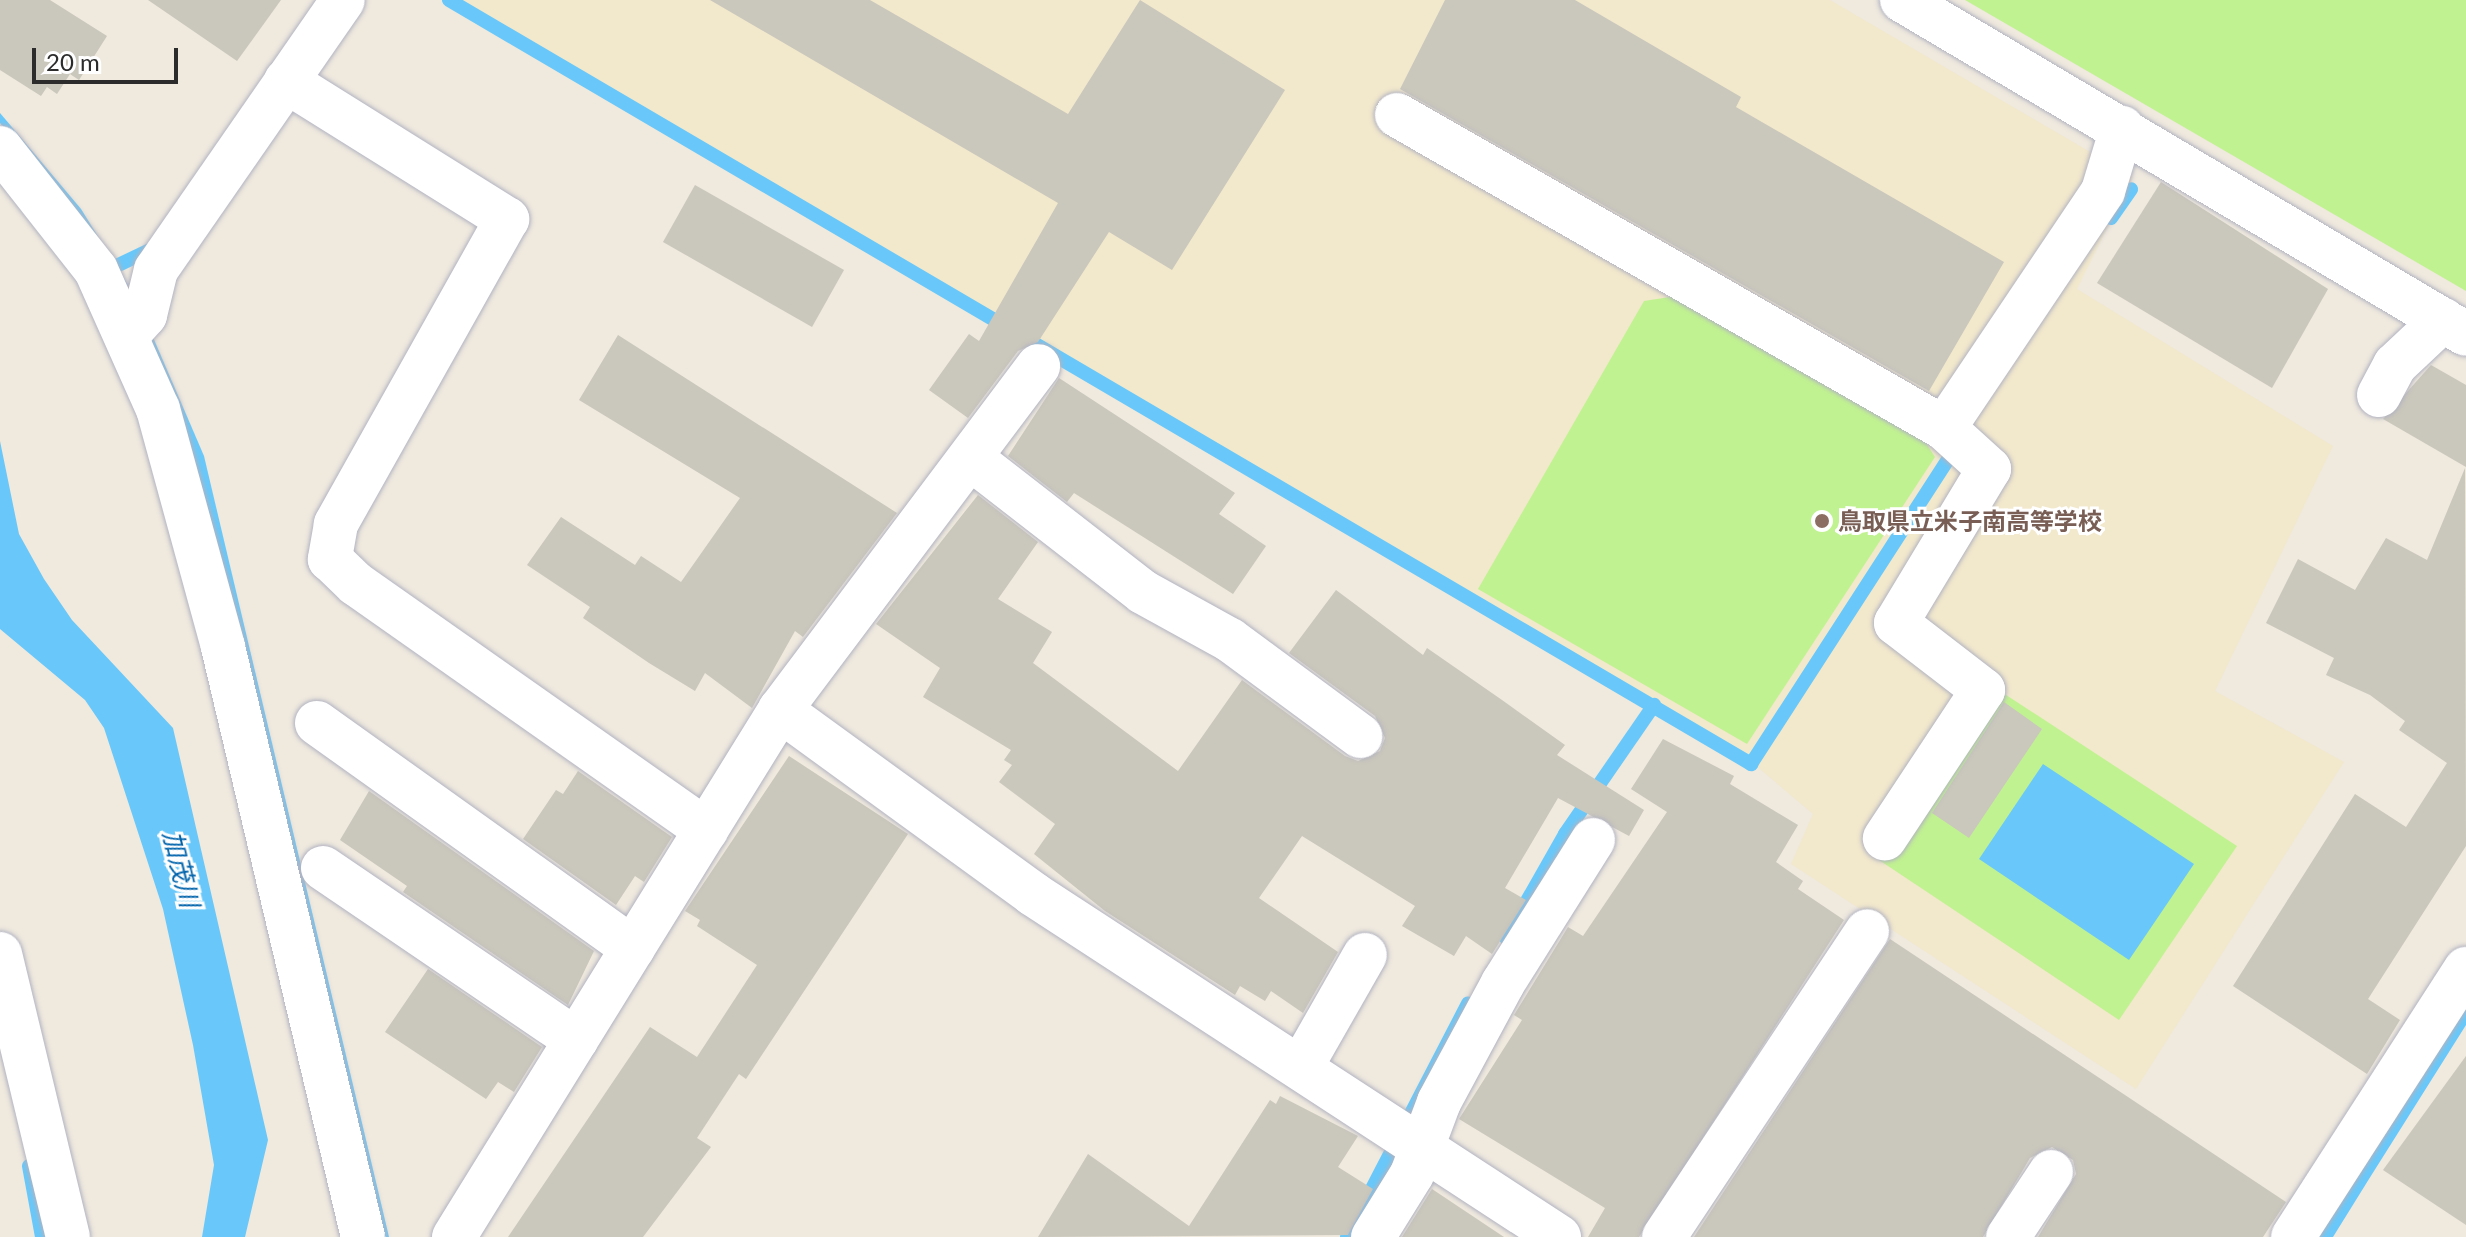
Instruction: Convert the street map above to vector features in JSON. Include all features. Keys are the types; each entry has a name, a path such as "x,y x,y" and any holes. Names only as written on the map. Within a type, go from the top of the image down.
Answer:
{"street":[{"path":"127,335 145,315 156,270 343,0"},
{"path":"1902,0 2455,327 2395,365 2379,395"},
{"path":"286,81 507,219 336,524 330,559 356,584 706,830"},
{"path":"1397,115 1944,428 1989,469 1896,623 1983,690 1885,838"},
{"path":"1944,428 2103,191 2122,128"},
{"path":"0,148 54,209 127,335 183,488 363,1237"},
{"path":"454,1237 780,710 973,460 1038,366"},
{"path":"973,460 1143,592 1230,640 1360,736"},
{"path":"780,710 1033,894 1559,1237"},
{"path":"317,723 633,948"},
{"path":"1373,1237 1503,983 1593,840"},
{"path":"323,868 576,1040"},
{"path":"1664,1237 1867,931"},
{"path":"0,954 68,1237"},
{"path":"1301,1067 1365,955"},
{"path":"2293,1237 2466,969"},
{"path":"2008,1237 2051,1172"}],"shaded area":[{"name":"鳥取県立米子南高等学校","path":"460,0 1830,0 2133,177 2077,289 2333,446 2215,691 2344,762 2136,1089 1791,864 1813,814 1748,759"}],"green space":[{"path":"1965,0 2466,0 2466,291"},
{"path":"1676,296 1922,437 1935,457 1747,744 1478,589 1644,301"},
{"path":"1994,687 2237,846 2119,1020 1879,860"}],"water":[{"path":"0,113 81,209 128,285 118,289 0,123"},
{"path":"152,335 204,456 389,1237 374,1237 141,349"},
{"name":"加茂川","path":"0,441 19,534 44,579 72,620 173,728 268,1140 245,1237 202,1237 214,1165 193,1045 163,909 104,728 85,700 0,629"},
{"path":"2043,764 2194,864 2129,960 1979,859"},
{"path":"2466,998 2466,1025 2333,1237 2316,1237"}],"building":[{"path":"0,0 50,0 107,36 79,80 70,74 57,94 47,87 41,96 0,70"},
{"path":"148,0 281,0 237,61"},
{"path":"710,0 870,0 1068,114 1140,0 1285,90 1172,270 1109,232 1038,342 1018,351 968,418 929,390 969,334 979,341 1058,203"},
{"path":"1445,0 1575,0 1741,97 1736,107 2004,262 1929,391 1400,89"},
{"path":"2161,182 2328,289 2272,388 2097,283"},
{"path":"695,185 844,270 812,327 663,242"},
{"path":"618,335 897,513 803,637 795,631 752,708 705,673 695,691 649,663 583,618 590,607 527,565 561,517 635,565 641,556 681,582 740,498 579,400"},
{"path":"2431,365 2466,385 2466,467 2383,419"},
{"path":"1059,378 1235,493 1219,514 1266,546 1233,594 1074,493 1067,502 1008,456"},
{"path":"2465,468 2466,846 2368,999 2400,1020 2367,1074 2233,986 2355,794 2406,827 2447,763 2399,730 2405,721 2370,695 2326,675 2334,658 2266,623 2298,559 2355,590 2386,538 2427,560"},
{"path":"978,495 1038,542 998,599 1052,632 1033,663 1178,771 1242,680 1345,756 1358,761 1380,751 1385,738 1375,716 1289,653 1336,590 1423,655 1427,648 1565,745 1557,755 1644,810 1629,836 1558,798 1505,888 1526,900 1492,954 1466,936 1454,956 1402,926 1415,906 1302,836 1259,898 1338,952 1303,1013 1271,991 1265,1001 1240,986 1235,995 1105,911 1034,854 1055,824 999,782 1012,765 1004,760 1011,750 923,697 940,668 876,624"},
{"path":"2004,702 2042,729 1969,838 1932,813"},
{"path":"1663,739 1734,776 1730,784 1798,825 1776,862 1803,881 1798,889 1844,920 1639,1237 1588,1237 1605,1208 1459,1119 1522,1020 1514,1015 1568,927 1583,936 1667,812 1631,789"},
{"path":"789,756 908,834 746,1079 739,1074 697,1138 711,1147 643,1237 508,1237 650,1027 697,1057 757,965 697,926 700,920 685,911"},
{"path":"578,771 672,837 644,882 635,876 616,905 523,839 556,790 563,794"},
{"path":"369,791 594,951 568,1005 403,892 407,886 340,840"},
{"path":"1890,939 2286,1202 2263,1237 2038,1237 2076,1174 2073,1160 2052,1147 2030,1158 1983,1237 1694,1237"},
{"path":"428,969 542,1047 514,1092 498,1082 486,1099 385,1032"},
{"path":"2466,1056 2466,1225 2383,1170"},
{"path":"1280,1096 1358,1136 1338,1167 1373,1189 1348,1235 1038,1237 1088,1154 1189,1226 1270,1100 1276,1104"},
{"path":"1432,1189 1504,1237 1402,1237"}],"waterway":[{"path":"449,0 1751,764 1956,447"},
{"path":"2111,218 2131,189"},
{"path":"110,269 152,249"},
{"path":"1506,938 1565,834 1654,705"},
{"path":"1347,1237 1468,1004"},
{"path":"29,1166 42,1237"}],"place":[{"name":"鳥取県立米子南高等学校","path":"1822,521"}]}
